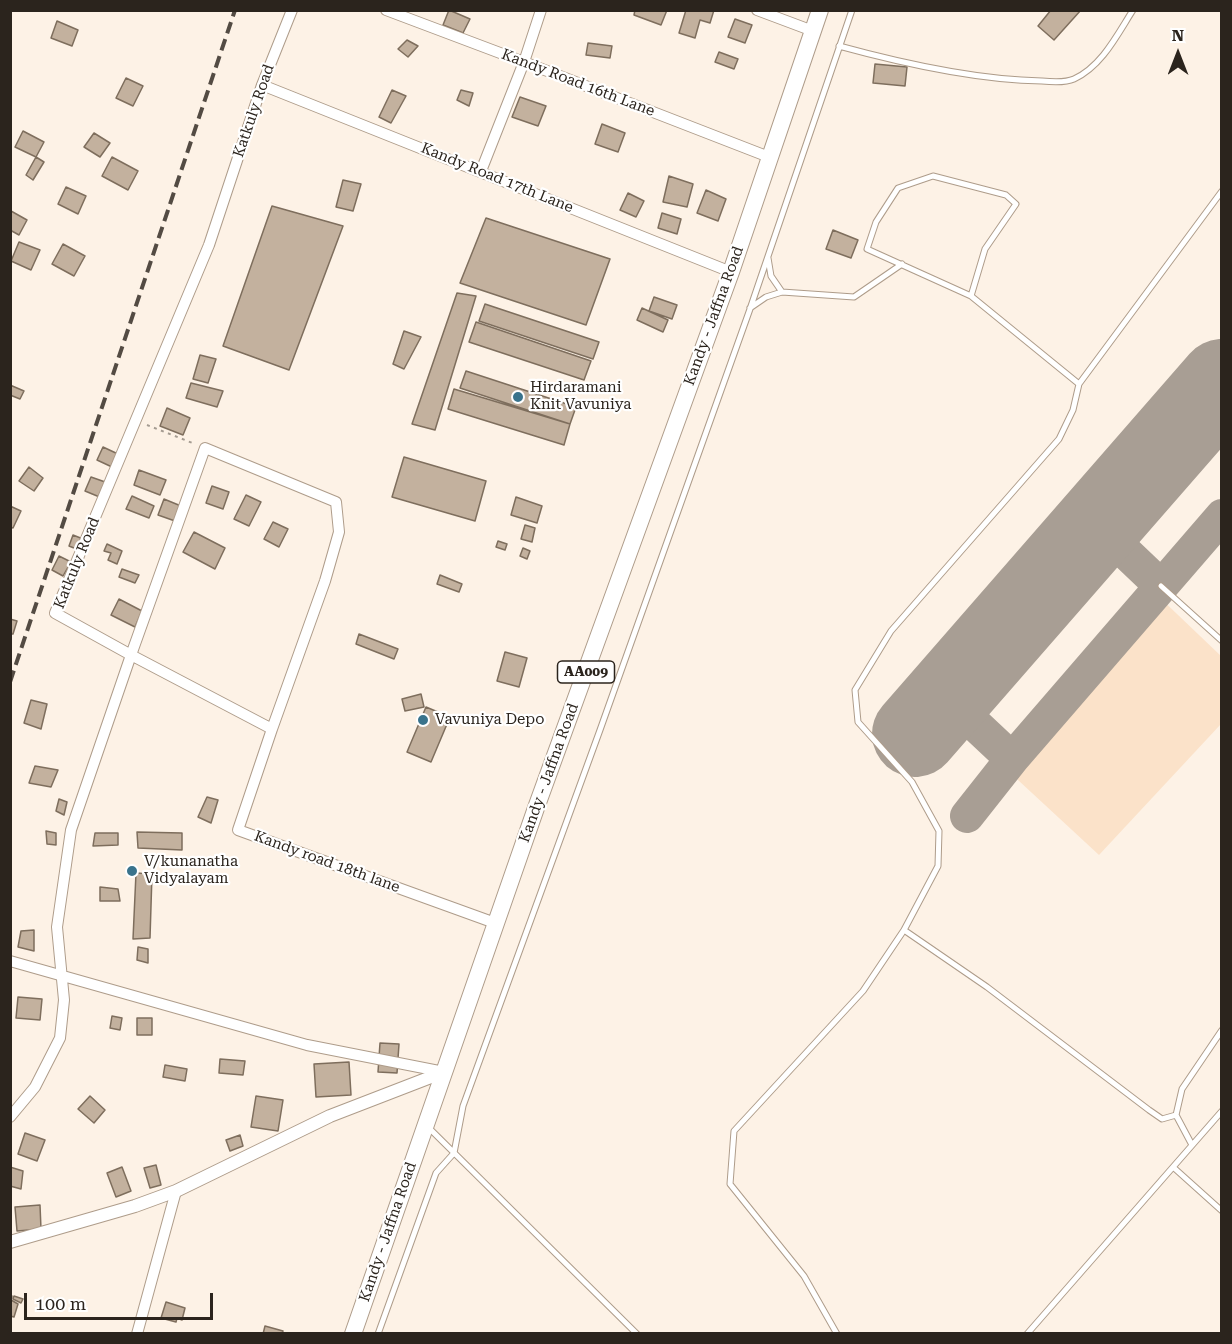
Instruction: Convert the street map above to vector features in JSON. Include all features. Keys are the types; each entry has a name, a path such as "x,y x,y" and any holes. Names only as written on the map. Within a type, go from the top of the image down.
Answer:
{"highway":[{"name":"Kandy - Jaffna Road","path":"353,1334 495,923 731,272 820,10"}],"street":[{"name":"Katkuly Road","path":"131,656 55,613 209,245 262,85 292,10"},
{"name":"Kandy Road 16th Lane","path":"386,10 769,157"},
{"path":"481,171 524,62 541,10"},
{"path":"757,10 813,31"},
{"name":"Kandy Road 17th Lane","path":"262,85 731,272"},
{"path":"10,1117 35,1087 60,1038 64,1000 57,927 70,830 131,656 205,448 336,502 339,532 325,581 272,729 131,656"},
{"name":"Kandy road 18th lane","path":"272,729 238,830 495,923"},
{"path":"10,962 307,1045 444,1072"},
{"path":"10,1242 135,1206 176,1191 330,1116 444,1072"},
{"path":"137,1334 176,1191"}],"lane":[{"path":"378,1334 436,1173 454,1153 463,1106 750,309 852,10"},
{"path":"839,46 876,56 972,74 1024,81 1072,80 1090,70 1133,10"},
{"path":"971,296 985,249 1016,204 1006,195 933,176 898,188 876,222 867,249 971,296 1079,384"},
{"path":"837,1334 804,1276 730,1184 734,1131 863,991 904,930 938,866 939,831 912,782 858,722 855,690 891,631 1059,439 1073,410 1079,384 1221,191"},
{"path":"768,255 771,276 782,292"},
{"path":"750,309 766,297 782,292 854,297 902,264"},
{"path":"1161,586 1221,641"},
{"path":"904,930 987,987 1162,1119 1176,1115"},
{"path":"1192,1145 1176,1115 1182,1089 1221,1030"},
{"path":"1027,1334 1221,1111"},
{"path":"426,1125 637,1334"},
{"path":"1173,1167 1221,1211"}],"path":[{"path":"136,420 205,448"}],"shaded area":[{"path":"1155,593 1221,656 1221,724 1099,855 1005,768"}],"building":[{"path":"449,10 470,19 463,33 443,25"},
{"path":"635,10 667,10 661,25 634,15"},
{"path":"686,10 714,10 710,23 700,20 695,38 679,33"},
{"path":"1051,10 1081,10 1054,40 1038,26"},
{"path":"735,19 752,25 745,43 728,37"},
{"path":"57,21 78,30 72,46 51,38"},
{"path":"407,40 418,46 408,57 398,49"},
{"path":"588,43 612,46 610,58 586,55"},
{"path":"719,52 738,59 734,69 715,62"},
{"path":"875,64 907,67 905,86 873,83"},
{"path":"126,78 143,86 133,106 116,98"},
{"path":"392,90 406,96 391,123 379,117"},
{"path":"461,90 473,93 469,106 457,100"},
{"path":"520,97 546,106 538,126 512,117"},
{"path":"602,124 625,133 618,152 595,144"},
{"path":"23,131 44,142 36,157 15,147"},
{"path":"94,133 110,143 100,157 84,147"},
{"path":"36,157 44,162 33,180 26,175"},
{"path":"112,157 138,171 128,190 102,176"},
{"path":"669,176 693,184 687,207 663,202"},
{"path":"343,180 361,184 353,211 336,207"},
{"path":"66,187 86,196 78,214 58,204"},
{"path":"706,190 726,199 718,221 697,213"},
{"path":"628,193 644,201 636,217 620,210"},
{"path":"272,206 343,226 289,370 223,346"},
{"path":"11,211 27,220 19,235 10,230"},
{"path":"662,213 681,219 677,234 658,228"},
{"path":"486,218 610,259 586,325 460,283"},
{"path":"833,230 858,240 851,258 826,249"},
{"path":"19,242 40,250 31,270 11,261"},
{"path":"63,244 85,256 74,276 52,264"},
{"path":"457,293 476,296 435,430 412,424"},
{"path":"654,297 677,305 672,319 649,311"},
{"path":"485,304 599,342 593,359 479,321"},
{"path":"642,308 668,320 663,332 637,320"},
{"path":"476,322 591,361 584,380 469,342"},
{"path":"404,331 421,337 404,369 393,364"},
{"path":"200,355 216,359 208,383 193,379"},
{"name":"Hirdaramani Knit Vavuniya","path":"466,371 576,407 570,424 460,388"},
{"path":"191,383 223,391 217,407 186,398"},
{"path":"10,385 24,391 20,399 10,395"},
{"path":"454,389 570,424 564,445 448,409"},
{"path":"167,408 190,418 183,435 160,426"},
{"path":"103,447 118,454 112,467 97,460"},
{"path":"404,457 486,481 475,521 392,497"},
{"path":"29,467 43,478 34,491 19,481"},
{"path":"139,470 166,480 160,495 134,485"},
{"path":"91,477 108,483 102,498 85,491"},
{"path":"212,486 229,492 223,509 206,503"},
{"path":"246,495 261,502 249,526 234,519"},
{"path":"132,496 154,506 149,518 126,509"},
{"path":"516,497 542,506 537,523 511,515"},
{"path":"164,499 181,506 175,521 158,515"},
{"path":"10,506 21,511 13,528 10,527"},
{"path":"273,522 288,529 279,547 264,539"},
{"path":"525,525 535,528 532,542 521,539"},
{"path":"194,532 225,548 215,569 183,552"},
{"path":"73,535 83,539 79,550 69,546"},
{"path":"498,541 507,544 505,550 496,547"},
{"path":"107,544 122,551 117,564 108,560 111,553 104,551"},
{"path":"523,548 530,551 527,559 520,556"},
{"path":"59,556 71,562 63,576 52,570"},
{"path":"122,569 139,575 135,583 119,577"},
{"path":"440,575 462,584 459,592 437,584"},
{"path":"119,599 142,611 135,627 111,615"},
{"path":"10,619 17,621 13,634 10,634"},
{"path":"359,634 398,649 394,659 356,644"},
{"path":"505,652 527,658 519,687 497,681"},
{"path":"421,694 424,707 405,711 402,699"},
{"path":"31,700 47,704 41,729 24,723"},
{"path":"426,707 450,717 431,762 407,752"},
{"path":"35,766 58,770 51,787 29,783"},
{"path":"207,797 218,800 211,823 198,817"},
{"path":"59,799 67,802 64,815 56,811"},
{"path":"46,831 56,833 56,845 47,844"},
{"path":"137,832 182,833 182,850 138,848"},
{"path":"95,833 118,833 118,845 93,846"},
{"path":"136,873 152,874 150,938 133,939"},
{"path":"100,887 118,889 120,901 100,901"},
{"path":"34,930 34,951 18,947 21,931"},
{"path":"138,947 148,949 148,963 137,960"},
{"path":"18,997 42,999 40,1020 16,1018"},
{"path":"112,1016 122,1018 120,1030 110,1028"},
{"path":"137,1018 152,1018 152,1035 137,1035"},
{"path":"380,1043 399,1044 397,1073 378,1072"},
{"path":"220,1059 245,1061 243,1075 219,1073"},
{"path":"349,1062 351,1095 316,1097 314,1064"},
{"path":"165,1065 187,1069 185,1081 163,1077"},
{"path":"90,1096 105,1110 94,1123 78,1109"},
{"path":"256,1096 283,1100 278,1131 251,1127"},
{"path":"25,1133 45,1140 37,1161 18,1154"},
{"path":"240,1135 243,1146 230,1151 226,1140"},
{"path":"156,1165 161,1185 150,1188 144,1168"},
{"path":"10,1167 23,1171 21,1189 10,1186"},
{"path":"122,1167 131,1191 116,1197 107,1173"},
{"path":"40,1205 41,1229 17,1231 15,1207"},
{"path":"10,1296 12,1296 11,1300 18,1304 14,1317 10,1316"},
{"path":"14,1296 23,1299 21,1303 13,1299"},
{"path":"166,1302 185,1308 182,1320 177,1318 176,1322 161,1318"},
{"path":"265,1326 283,1331 282,1334 263,1334"}],"taxiway":[{"path":"967,816 1012,759 1222,516"},
{"path":"1097,525 1161,586"},
{"path":"947,698 1012,759"}],"runway":[{"path":"915,734 1222,382"}],"railway":[{"path":"10,682 235,10"}],"place":[{"name":"Hirdaramani Knit Vavuniya","path":"518,397"},
{"name":"Vavuniya Depo","path":"423,720"},
{"name":"V/kunanatha Vidyalayam","path":"132,871"}]}
